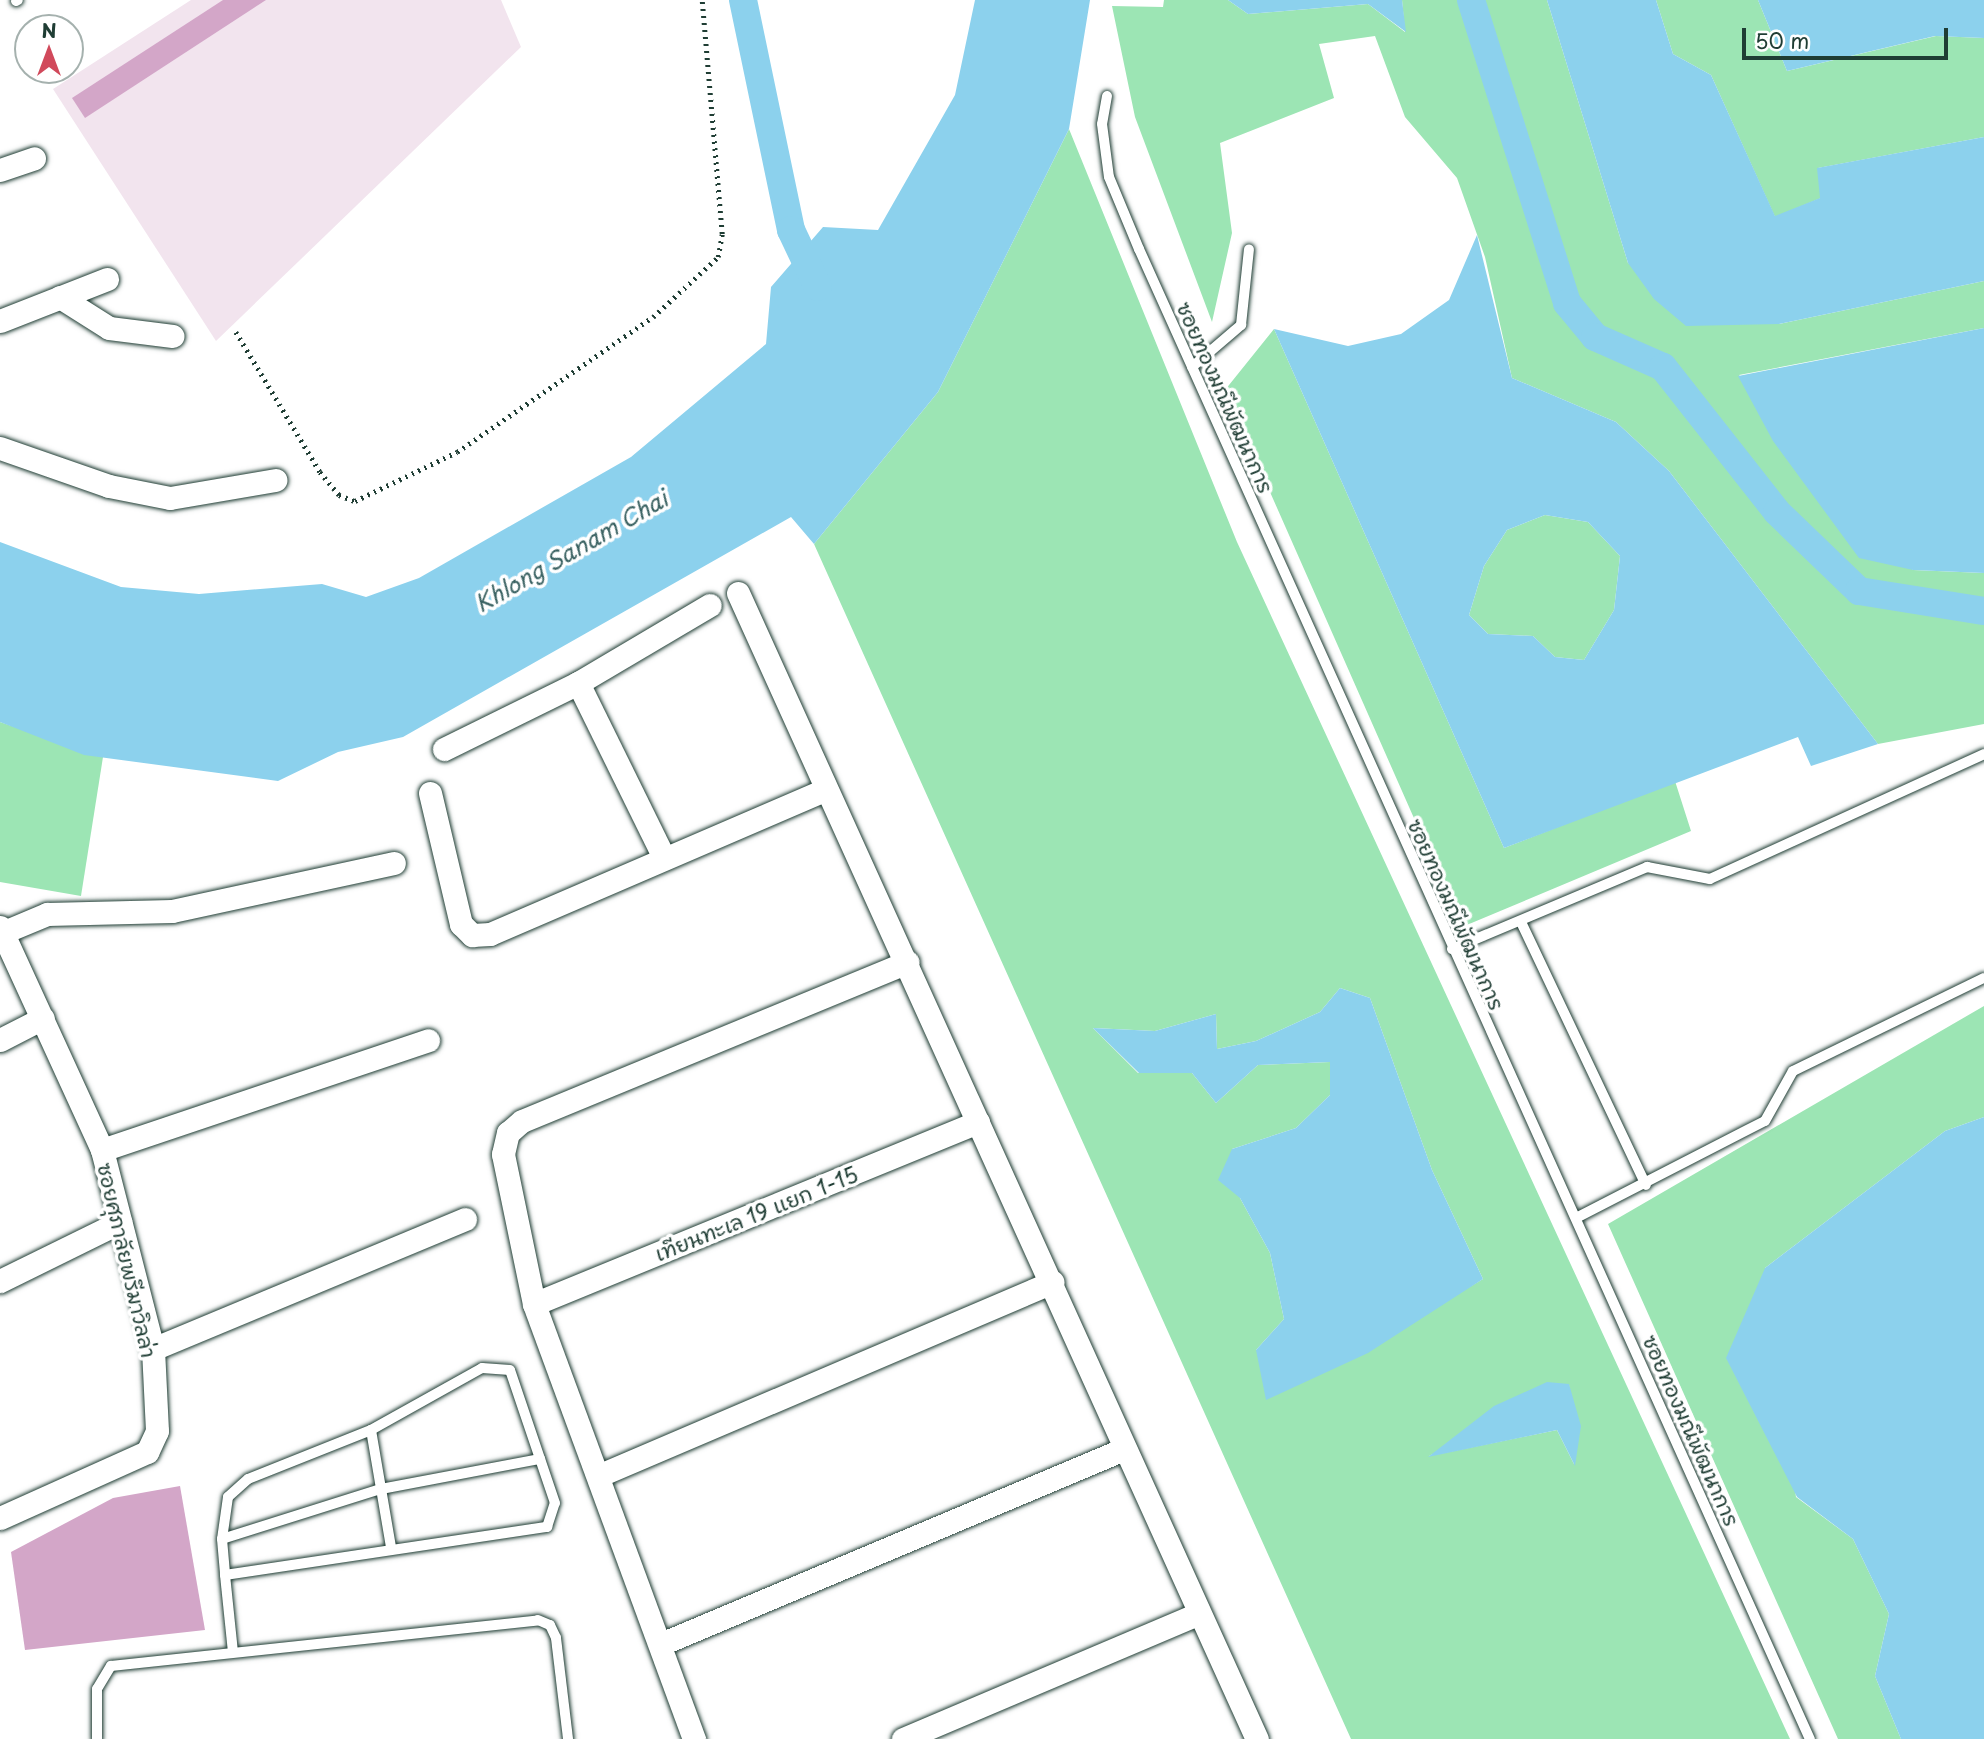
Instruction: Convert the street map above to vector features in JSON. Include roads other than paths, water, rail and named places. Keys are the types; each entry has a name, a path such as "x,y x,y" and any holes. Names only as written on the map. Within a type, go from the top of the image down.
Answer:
{"street":[{"path":"0,170 34,158"},
{"path":"0,321 107,279"},
{"path":"60,297 108,328 172,336"},
{"path":"0,448 108,486 170,498 275,480"},
{"path":"738,593 978,1122 1054,1282 1124,1449 1256,1739"},
{"path":"444,749 578,682 709,605"},
{"path":"578,682 664,858"},
{"path":"430,793 460,924 472,935 490,934 826,789"},
{"path":"2,930 47,914 172,911 394,863"},
{"name":"ซอยศุภาลัยพรีมาวิลล่า","path":"0,1518 147,1452 157,1431 153,1349 102,1150 2,930"},
{"path":"694,1739 600,1475 534,1304 503,1154 508,1133 522,1121 907,962"},
{"path":"0,1040 43,1018"},
{"path":"102,1150 428,1040"},
{"name":"เทียนทะเล 19 แยก 1-15","path":"534,1304 978,1122"},
{"path":"153,1349 465,1219"},
{"path":"0,1281 120,1222"},
{"path":"600,1475 1054,1282"},
{"path":"660,1644 1124,1449"},
{"path":"903,1739 1198,1614"}],"lane":[{"name":"ซอยทองมณีพัฒนาการ","path":"1107,96 1102,124 1109,177 1452,949 1810,1739"},
{"path":"1192,367 1241,325 1250,249"},
{"path":"1452,949 1647,867 1710,879 1984,754"},
{"path":"1521,922 1646,1185"},
{"path":"1576,1218 1646,1185 1765,1121 1793,1071 1984,978"},
{"path":"225,1575 391,1547 530,1534 547,1527 555,1503 521,1389 499,1366 482,1368 371,1430 248,1479 228,1497 222,1539 225,1575 233,1652"},
{"path":"371,1430 391,1547"},
{"path":"222,1539 381,1489 540,1459"},
{"path":"97,1739 97,1689 111,1666 538,1620 550,1625 556,1638 568,1739"}],"water":[{"name":"Khlong Sanam Chai","path":"975,0 1090,0 1069,129 938,392 814,544 791,517 403,737 338,752 278,781 84,755 0,722 0,542 121,587 199,594 322,584 366,597 419,578 631,457 766,344 771,287 823,227 878,230 955,95"},
{"path":"1228,0 1402,0 1406,32 1368,4 1248,14"},
{"path":"1547,0 1656,0 1673,54 1711,75 1775,216 1820,198 1817,168 1984,137 1984,281 1779,324 1686,326 1654,299 1628,263"},
{"path":"1758,0 1984,0 1984,38 1935,36 1787,71"},
{"path":"1477,235 1512,378 1616,422 1669,471 1878,744 1811,766 1798,737 1504,848 1274,329 1348,346 1401,334 1449,300","holes":["1545,515 1588,522 1620,556 1614,610 1584,660 1555,657 1533,636 1488,634 1469,615 1484,566 1507,530"]},
{"path":"1984,328 1984,573 1913,570 1859,558 1773,441 1738,376"},
{"path":"1340,988 1370,998 1432,1170 1483,1279 1368,1353 1266,1400 1256,1350 1284,1319 1270,1253 1240,1198 1218,1180 1232,1149 1296,1128 1330,1095 1330,1062 1258,1065 1216,1103 1192,1073 1139,1073 1093,1028 1155,1031 1216,1014 1217,1049 1256,1041 1320,1012"},
{"path":"1984,1117 1984,1739 1901,1739 1875,1676 1889,1614 1853,1539 1797,1497 1726,1358 1765,1268 1945,1131"},
{"path":"1547,1382 1569,1384 1581,1426 1575,1466 1557,1430 1428,1457 1494,1406"}],"waterway":[{"path":"743,0 791,230 818,287"},
{"path":"1471,0 1567,303 1595,337 1663,367 1777,512 1859,591 1984,611"}]}
